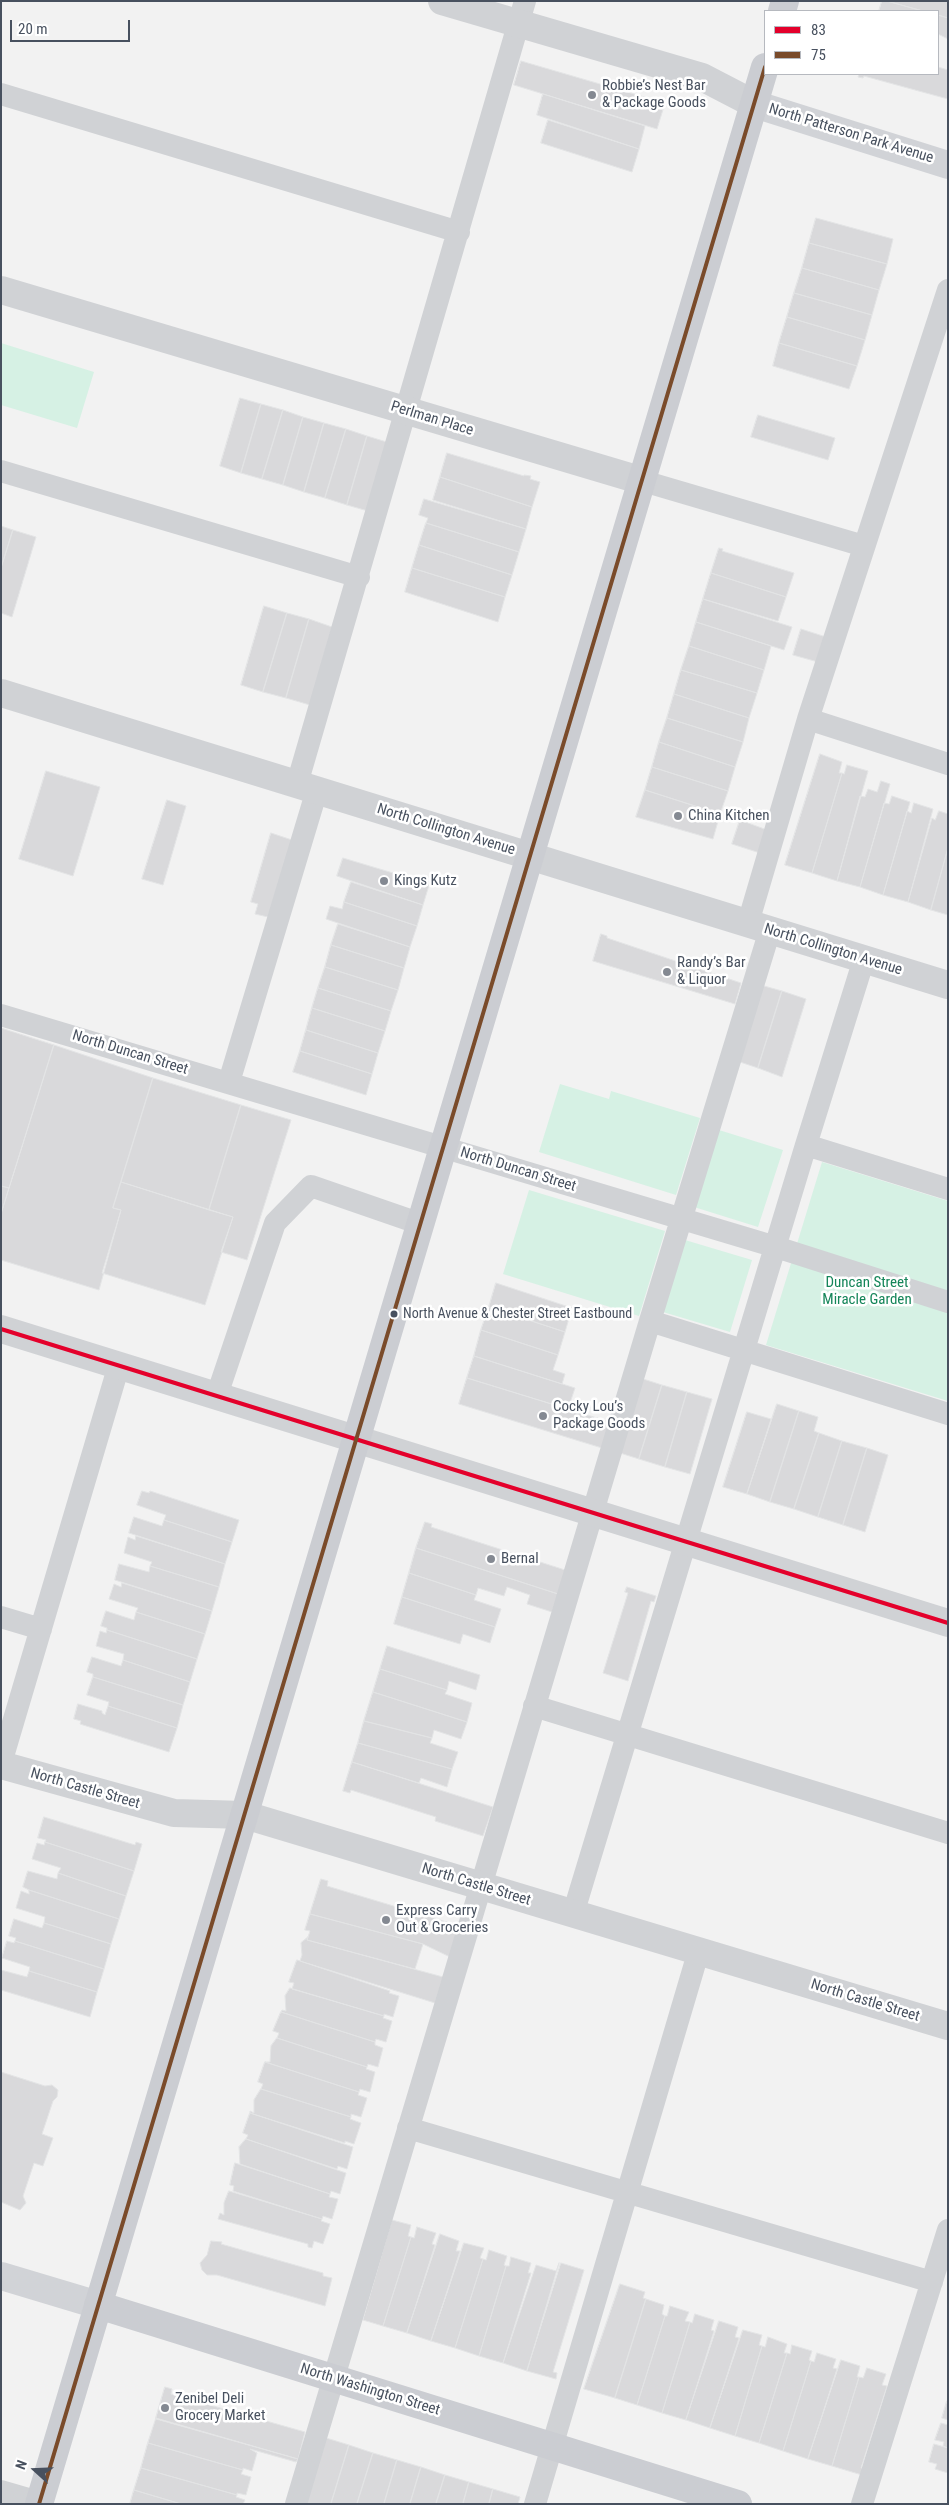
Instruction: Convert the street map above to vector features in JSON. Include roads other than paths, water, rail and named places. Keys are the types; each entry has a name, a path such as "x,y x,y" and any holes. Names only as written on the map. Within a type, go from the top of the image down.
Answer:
{"main road":[{"path":"39,2503 764,71"},
{"name":"North Washington Street","path":"98,2305 738,2504"}],"street":[{"name":"North Patterson Park Avenue","path":"442,1 521,13 702,77 754,104 948,164"},
{"name":"Perlman Place","path":"1,290 643,481"},
{"name":"North Collington Avenue","path":"1,692 948,985"},
{"path":"1,1329 948,1623"},
{"name":"North Castle Street","path":"1,1764 174,1813 245,1815 948,2026"},
{"name":"North Washington Street","path":"1,2276 98,2305"}],"lane":[{"path":"229,1082 307,787 359,577 521,13"},
{"path":"1,94 459,232"},
{"path":"296,2504 681,1219 759,927 808,719 948,290"},
{"path":"1,471 359,577"},
{"name":"Perlman Place","path":"643,481 864,546"},
{"path":"808,719 948,764"},
{"path":"574,1914 864,959"},
{"name":"North Duncan Street","path":"1,1014 776,1247 948,1302"},
{"path":"806,1145 948,1189"},
{"path":"217,1396 275,1223 311,1186 421,1224"},
{"path":"650,1321 948,1414"},
{"path":"1,1764 119,1366"},
{"path":"1,1617 41,1628"},
{"path":"534,1706 948,1833"},
{"path":"535,2504 699,1950"},
{"path":"408,2128 932,2282"},
{"path":"862,2504 948,2230"},
{"path":"1,2491 39,2503"}],"place":[{"name":"Robbie’s Nest Bar & Package Goods","path":"592,95"},
{"name":"China Kitchen","path":"678,816"},
{"name":"Kings Kutz","path":"384,881"},
{"name":"Randy’s Bar & Liquor","path":"667,972"},
{"name":"North Avenue & Chester Street Eastbound","path":"394,1314"},
{"name":"Cocky Lou’s Package Goods","path":"543,1416"},
{"name":"Bernal","path":"491,1559"},
{"name":"Express Carry Out & Groceries","path":"386,1920"},
{"name":"Zenibel Deli Grocery Market","path":"165,2408"}],"park label":[{"name":"Duncan Street Miracle Garden","path":"867,1292"}]}
